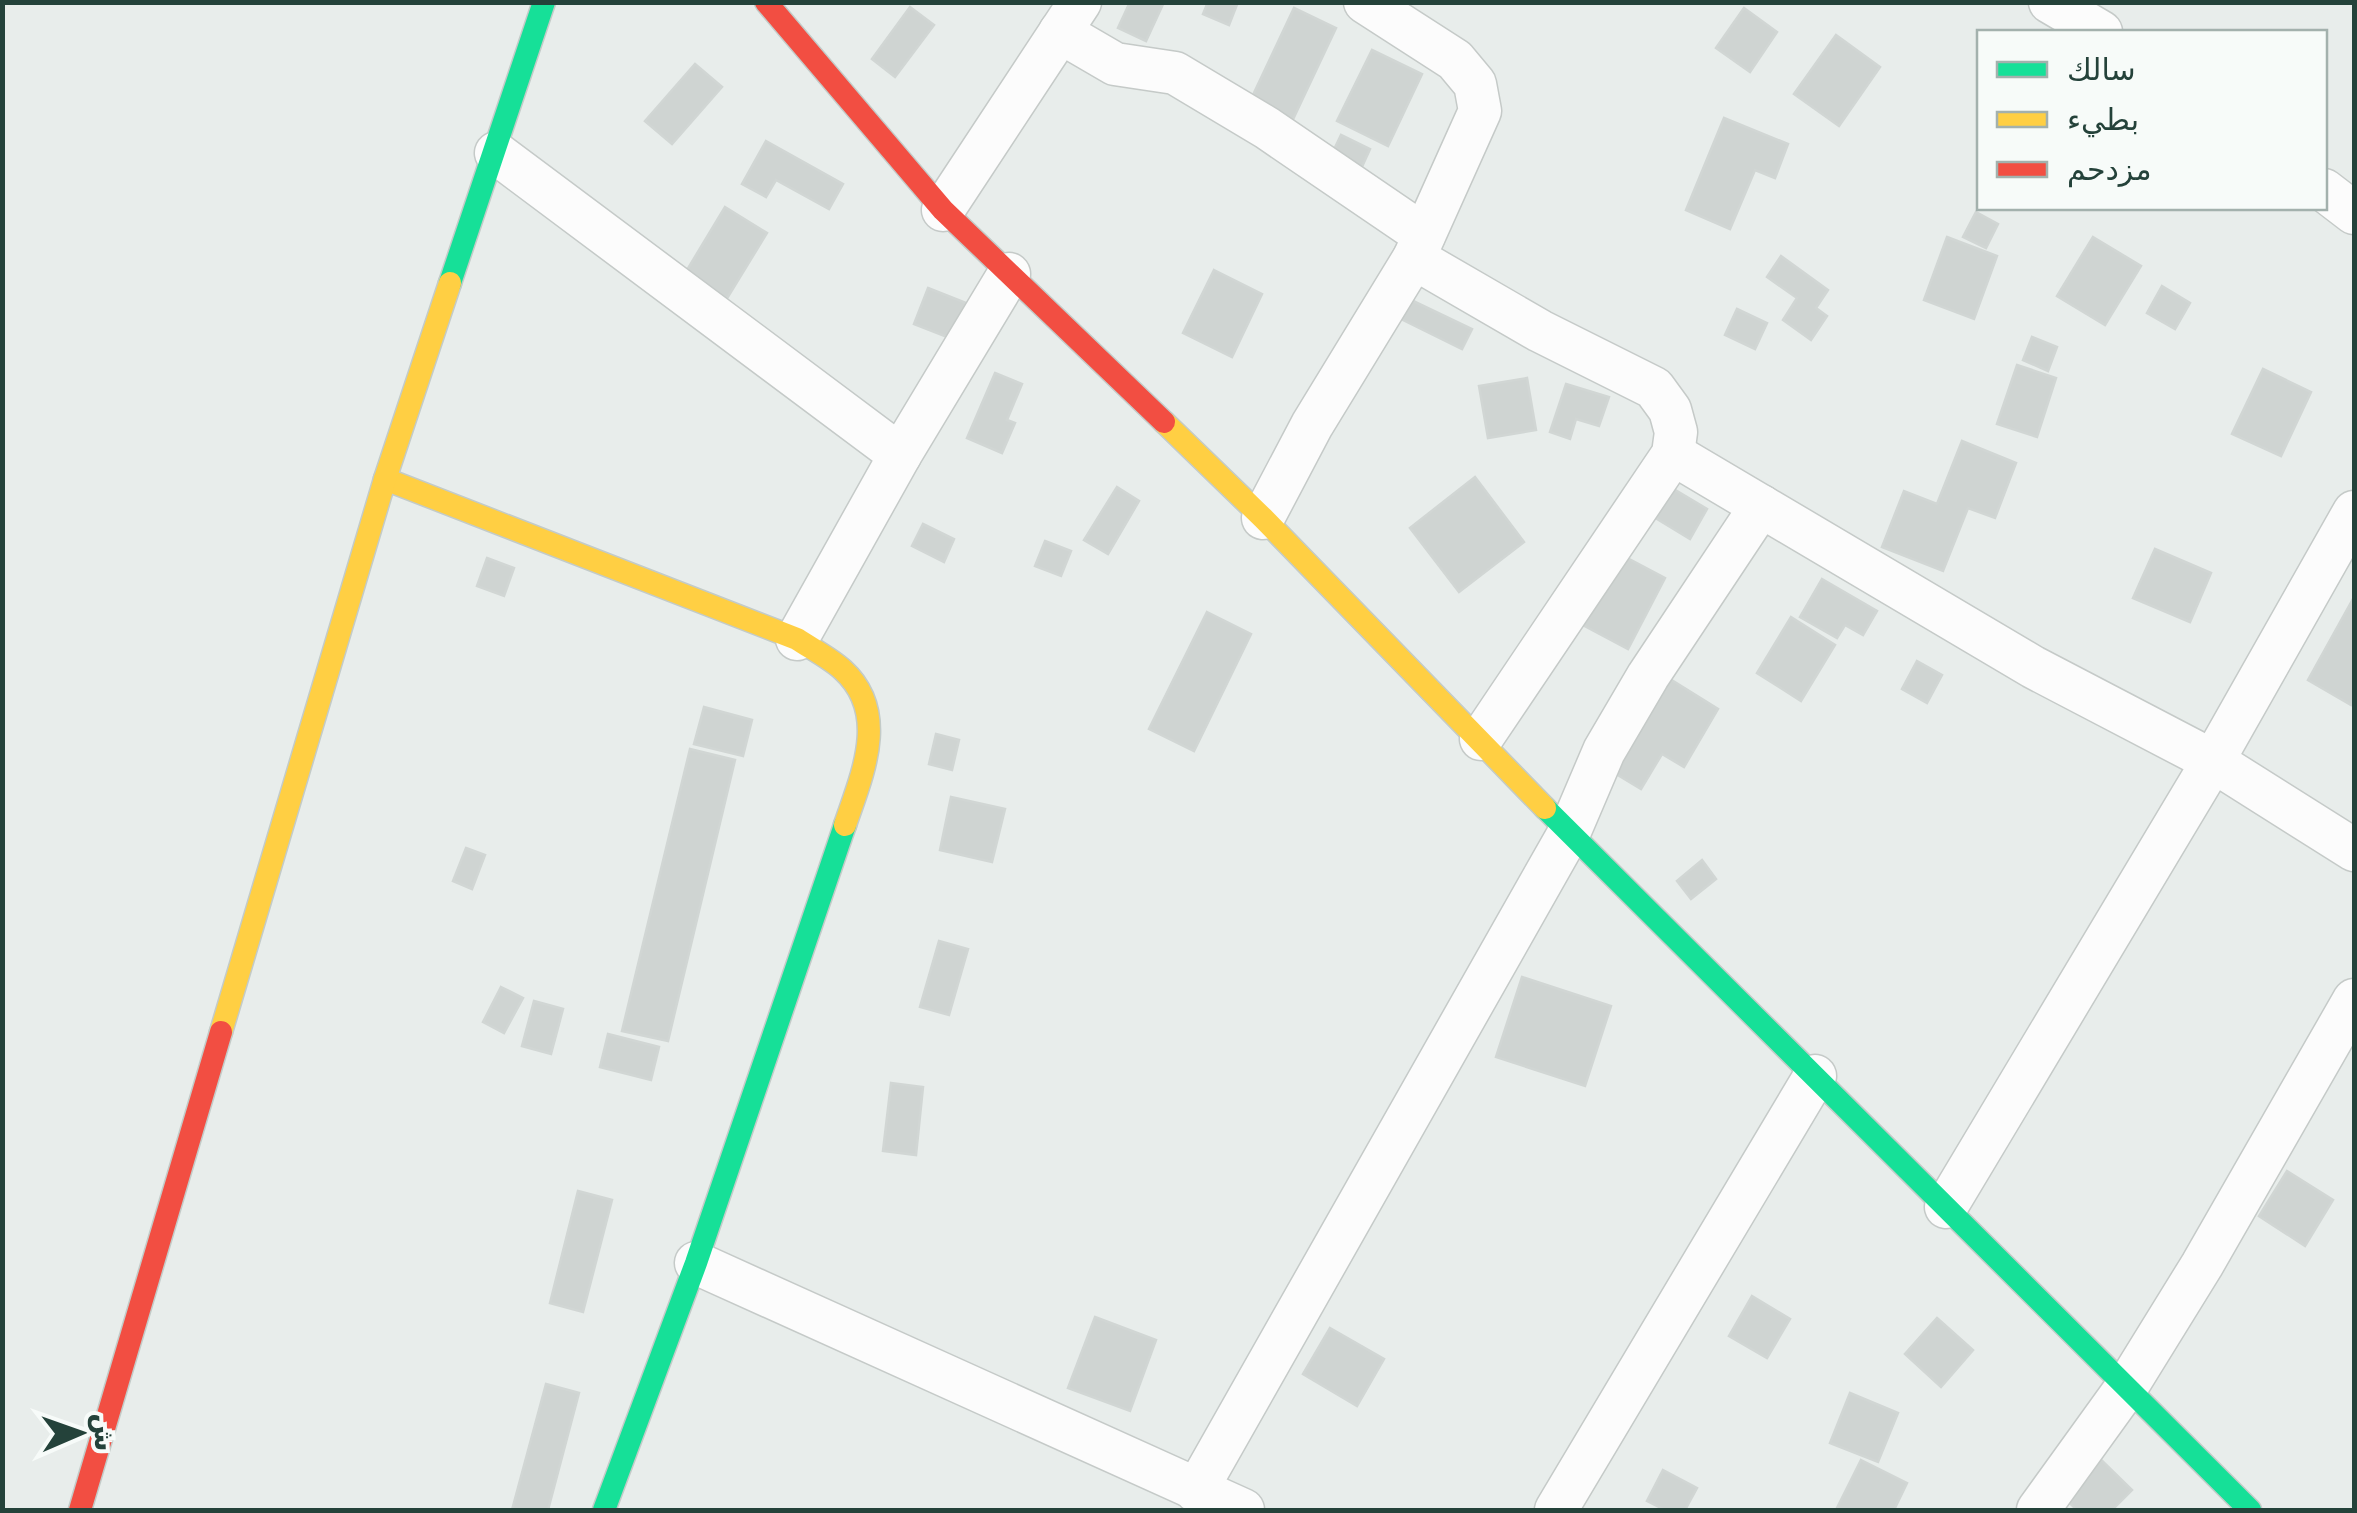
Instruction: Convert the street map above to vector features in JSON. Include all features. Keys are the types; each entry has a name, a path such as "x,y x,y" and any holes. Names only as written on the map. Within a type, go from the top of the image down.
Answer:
{"street":[{"path":"80,1510 385,479 544,2"},
{"path":"766,2 943,210 1263,518 1569,834 2250,1510"},
{"path":"1263,518 1312,424 1419,246 1480,111 1475,84 1455,60 1365,2"},
{"path":"2050,2 2097,30"},
{"path":"943,210 1070,17 1115,64 1175,72 1267,128 1419,246 1540,331 1654,388 1670,410 1676,432 1673,454 1481,739"},
{"path":"496,153 900,455"},
{"path":"2327,192 2354,213"},
{"path":"797,639 900,455 1009,274"},
{"path":"1673,454 2033,667 2213,761 2354,850"},
{"path":"385,479 797,639 844,671 866,700 869,756 696,1263 604,1510"},
{"path":"1196,1491 1569,834 1604,751 1761,506"},
{"path":"1946,1207 2213,761 2354,512"},
{"path":"2038,1510 2126,1388 2202,1265 2354,1000"},
{"path":"1556,1510 1815,1076"},
{"path":"696,1263 1244,1510"}],"building":[{"path":"1130,2 1164,2 1146,41 1118,28"},
{"path":"1208,2 1238,2 1229,25 1203,14"},
{"path":"910,7 934,25 895,77 872,59"},
{"path":"1294,8 1336,28 1287,132 1245,112"},
{"path":"1744,8 1777,32 1750,72 1716,48"},
{"path":"1836,35 1880,67 1839,126 1794,94"},
{"path":"1372,50 1422,74 1388,146 1337,121"},
{"path":"695,64 722,87 672,144 645,121"},
{"path":"1724,118 1788,144 1775,178 1755,170 1730,229 1686,210"},
{"path":"1341,135 1370,149 1360,171 1330,158"},
{"path":"766,141 843,184 829,209 776,180 766,197 742,184"},
{"path":"725,207 767,233 726,300 684,275"},
{"path":"1976,212 1998,224 1986,248 1963,237"},
{"path":"1947,237 1997,256 1974,319 1924,300"},
{"path":"2093,237 2141,266 2105,325 2057,296"},
{"path":"1781,256 1828,290 1816,308 1827,316 1811,340 1783,320 1797,298 1767,277"},
{"path":"1214,270 1262,294 1232,357 1183,333"},
{"path":"2162,286 2190,303 2175,329 2147,313"},
{"path":"928,288 966,303 952,339 914,324"},
{"path":"1411,300 1472,329 1462,349 1401,319"},
{"path":"1737,309 1767,323 1755,349 1725,335"},
{"path":"2032,337 2057,347 2048,371 2023,360"},
{"path":"2017,365 2056,378 2037,437 1997,424"},
{"path":"2263,369 2311,392 2281,456 2232,434"},
{"path":"995,373 1022,384 1007,420 1015,423 1002,453 967,438"},
{"path":"1527,378 1536,430 1488,438 1479,386"},
{"path":"1566,384 1609,397 1599,426 1576,419 1570,439 1550,432"},
{"path":"1962,441 2016,463 1995,518 1968,508 1943,571 1882,547 1904,491 1937,504"},
{"path":"1475,477 1524,542 1459,592 1410,528"},
{"path":"1117,487 1139,501 1108,554 1084,540"},
{"path":"1672,488 1707,509 1690,539 1654,517"},
{"path":"923,524 954,539 944,562 912,546"},
{"path":"1045,541 1071,551 1061,576 1035,566"},
{"path":"2155,549 2211,573 2190,622 2133,598"},
{"path":"1616,552 1665,578 1628,649 1579,623"},
{"path":"487,558 514,568 504,596 477,586"},
{"path":"1822,579 1877,611 1863,635 1845,625 1837,638 1800,617"},
{"path":"2354,597 2354,699 2351,705 2308,680"},
{"path":"1207,612 1251,634 1194,751 1149,729"},
{"path":"1791,617 1835,645 1801,701 1757,673"},
{"path":"1917,661 1942,675 1927,703 1902,689"},
{"path":"1670,679 1718,709 1684,767 1662,754 1641,789 1613,772"},
{"path":"704,707 752,720 743,756 694,744"},
{"path":"936,734 959,740 952,770 929,764"},
{"path":"690,749 735,760 668,1041 622,1031"},
{"path":"951,797 1005,809 992,862 940,850"},
{"path":"466,848 485,855 472,889 453,881"},
{"path":"1702,860 1716,879 1691,899 1677,881"},
{"path":"939,941 968,949 949,1015 920,1007"},
{"path":"1522,977 1611,1006 1585,1086 1496,1057"},
{"path":"501,987 523,998 504,1033 483,1022"},
{"path":"534,1001 563,1009 551,1054 522,1046"},
{"path":"608,1034 659,1047 651,1080 600,1067"},
{"path":"891,1083 923,1087 916,1155 883,1151"},
{"path":"2287,1171 2333,1200 2305,1246 2259,1216"},
{"path":"578,1191 612,1200 583,1312 550,1303"},
{"path":"1752,1296 1790,1319 1767,1358 1729,1336"},
{"path":"1095,1317 1156,1340 1130,1411 1068,1388"},
{"path":"1937,1318 1973,1350 1941,1387 1905,1354"},
{"path":"1330,1328 1384,1359 1357,1406 1303,1374"},
{"path":"546,1384 579,1393 548,1510 512,1510"},
{"path":"1850,1393 1898,1413 1878,1462 1830,1443"},
{"path":"2095,1454 2132,1490 2112,1510 2077,1510 2058,1492"},
{"path":"1861,1460 1907,1483 1894,1510 1836,1510"},
{"path":"1663,1470 1697,1488 1685,1510 1665,1510 1647,1501"}],"traffic: fast":[{"path":"450,283 544,2"},
{"path":"1545,808 2250,1510"},
{"path":"604,1510 696,1263 845,825"}],"traffic: slow":[{"path":"221,1032 385,479 450,283"},
{"path":"1164,422 1263,518 1545,808"},
{"path":"385,479 797,639 843,670 866,705 869,725 864,765 845,825"}],"traffic: jam":[{"path":"766,2 943,210 1164,422"},
{"path":"80,1510 221,1032"}]}
